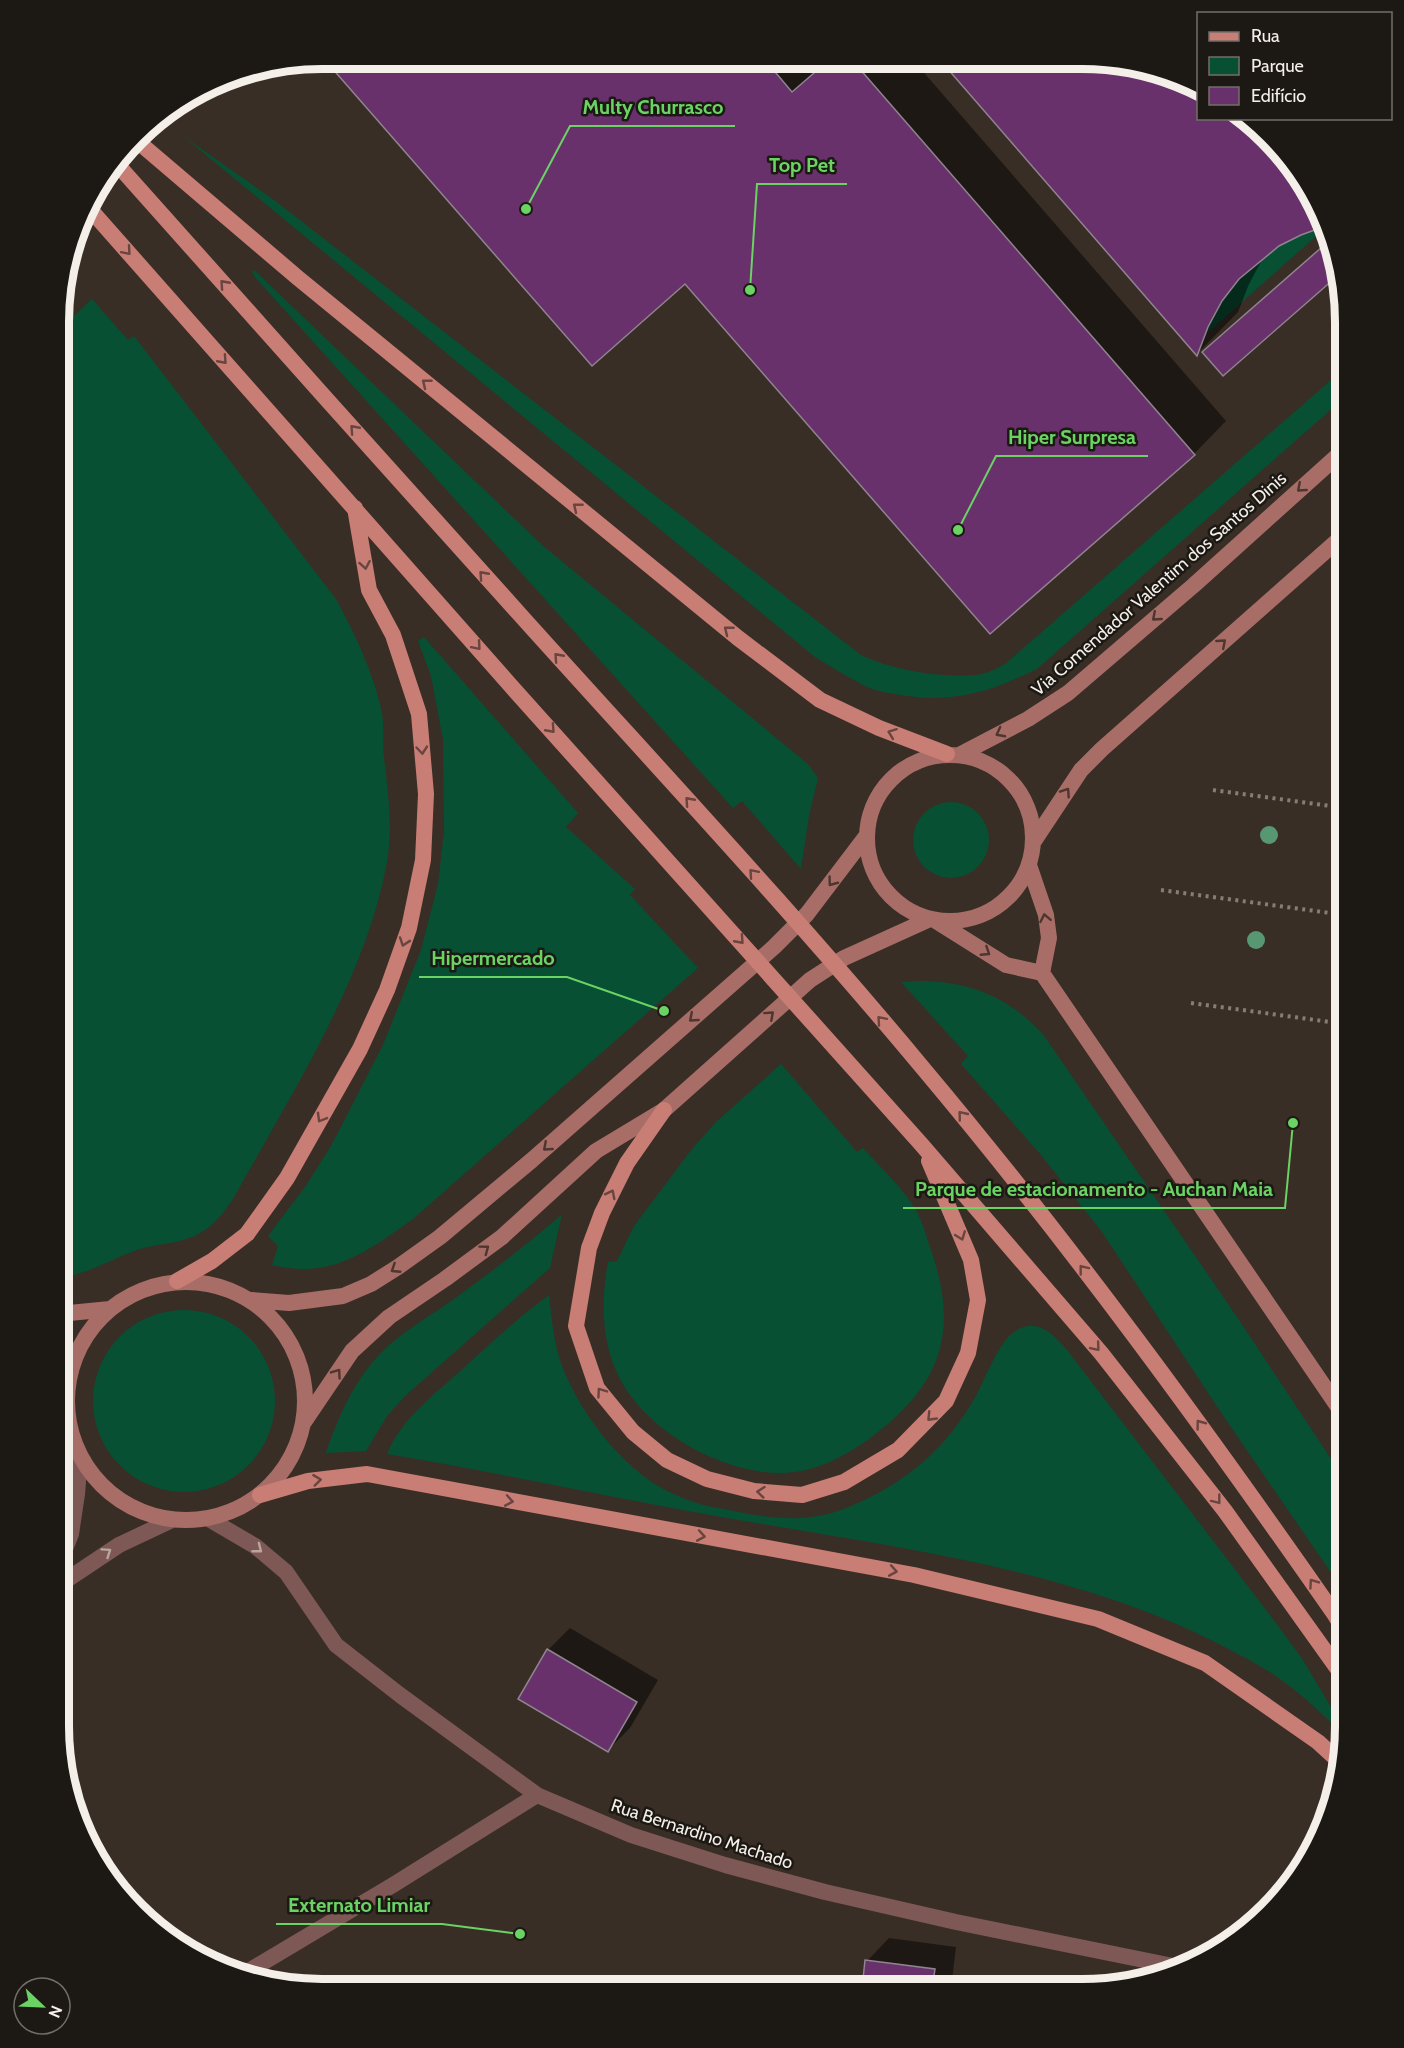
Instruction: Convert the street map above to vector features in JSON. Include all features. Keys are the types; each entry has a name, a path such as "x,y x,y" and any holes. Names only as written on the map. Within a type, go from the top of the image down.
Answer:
{"main road":[{"path":"141,145 298,278 738,638 819,700 879,728 953,754 976,758 993,765 1018,790 1033,823 1034,841 1029,865 1012,894 985,914 961,920 933,920 844,958 810,980 664,1110 596,1151 502,1237 445,1280 389,1317 352,1352 304,1422"},
{"path":"121,168 522,618 729,844 920,1064 1005,1168 1129,1329 1235,1471 1335,1615"},
{"path":"94,213 921,1144 1101,1353 1225,1510 1335,1665"},
{"name":"Via Comendador Valentim dos Santos Dinis","path":"953,754 1028,719 1068,693 1194,585 1335,459"},
{"path":"177,1281 212,1261 247,1234 286,1178 360,1049 387,990 409,928 423,860 426,794 419,714 393,635 369,590 355,508"},
{"path":"1034,841 1081,770 1102,749 1335,543"},
{"path":"953,754 927,758 907,766 891,779 879,795 870,815 867,835 871,864 883,888 904,908 933,920 1006,965 1042,973 1335,1402"},
{"path":"252,1300 289,1303 343,1296 371,1284 440,1237 532,1160 774,947 807,914 867,835"},
{"path":"1029,865 1046,915 1049,938 1042,973"},
{"path":"664,1110 627,1163 602,1213 589,1248 576,1326 597,1388 633,1432 667,1460 707,1479 754,1491 802,1495 844,1482 898,1450 946,1401 968,1353 978,1300 971,1260 921,1144"},
{"path":"69,1382 72,1365 87,1334 110,1309 141,1289 177,1281 216,1284 252,1300 273,1317 290,1340 301,1366 306,1393 304,1422 296,1449 281,1474 261,1495"},
{"path":"69,1313 110,1309"},
{"path":"69,1420 71,1434 80,1456 103,1487 135,1509 172,1520 208,1519 236,1510 261,1495 308,1481 367,1474 914,1575 1098,1618 1205,1663 1318,1742 1333,1756"}],"street":[{"path":"69,1539 77,1494 80,1456"},
{"name":"Rua Bernardino Machado","path":"208,1519 255,1546 285,1572 336,1645 537,1795 631,1836 825,1892 1167,1965"},
{"path":"69,1578 119,1545 172,1520"},
{"path":"252,1969 537,1795"}],"path":[{"path":"1213,790 1335,807"},
{"path":"1161,890 1335,914"},
{"path":"1191,1003 1335,1023"}],"green space":[{"path":"183,136 274,200 861,655 902,669 962,676 983,674 1005,664 1335,377 1335,406 1037,669 990,689 958,696 925,698 872,689 815,657"},
{"path":"1318,229 1319,233 1205,335 1217,309 1235,284 1268,253"},
{"path":"254,270 542,545 808,764 818,778 809,816 801,869 742,801 733,808 254,276 252,272"},
{"path":"92,299 128,340 134,336 336,599 362,652 381,708 390,836 377,906 344,993 324,1036 233,1199 215,1222 194,1236 139,1249 69,1276 69,322"},
{"path":"424,637 578,813 566,827 635,889 630,895 698,968 413,1219 396,1231 364,1252 331,1265 313,1269 293,1269 272,1265 278,1246 268,1236 305,1187 331,1146 383,1045 421,950 438,884 444,831 443,740 431,676 418,641"},
{"path":"951,802 965,805 978,813 986,826 989,840 986,854 978,867 965,875 951,878 937,875 924,867 916,854 913,840 916,826 924,813 937,805"},
{"path":"901,982 955,984 988,994 1018,1011 1045,1037 1237,1317 1335,1465 1335,1578 1224,1417 1102,1232 1041,1155 961,1064 968,1056"},
{"path":"781,1064 857,1152 863,1148 898,1186 916,1210 932,1253 944,1306 939,1353 930,1374 917,1394 900,1413 868,1440 832,1461 806,1470 779,1473 756,1471 710,1456 687,1445 647,1415 631,1397 613,1363 604,1320 604,1291 608,1262 617,1261 634,1226 692,1149 716,1122"},
{"path":"562,1214 550,1268 405,1396 387,1416 366,1451 326,1453 348,1400 362,1376 380,1354 406,1331 509,1258"},
{"path":"549,1295 556,1343 564,1371 573,1389 583,1408 610,1444 642,1475 660,1487 700,1504 776,1518 814,1517 838,1511 860,1502 901,1479 919,1466 951,1433 977,1394 1008,1337 1030,1326 1044,1329 1067,1350 1276,1623 1303,1660 1335,1714 1335,1726 1286,1683 1246,1658 1156,1616 1096,1594 970,1561 675,1509 387,1454 400,1431 417,1410"},
{"path":"184,1310 219,1317 248,1337 268,1366 275,1401 268,1436 248,1465 219,1485 184,1492 149,1485 120,1465 100,1436 93,1401 100,1366 120,1337 149,1317"}],"building":[{"path":"333,69 773,69 792,92 819,69 860,69 1195,455 990,634 685,284 592,366"},
{"path":"948,69 1082,69 1115,71 1163,82 1197,97 1197,120 1234,120 1272,155 1301,196 1318,229 1279,246 1239,279 1222,301 1208,327 1197,356"},
{"path":"1322,247 1332,281 1223,376 1202,352"},
{"path":"547,1649 637,1702 608,1752 518,1699"},
{"path":"865,1960 935,1969 934,1979 863,1979"}],"place":[{"name":"Multy Churrasco","path":"526,209"},
{"name":"Top Pet","path":"750,290"},
{"name":"Hiper Surpresa","path":"958,530"},
{"name":"Hipermercado","path":"664,1011"},
{"name":"Parque de estacionamento - Auchan Maia","path":"1293,1123"},
{"name":"Externato Limiar","path":"520,1934"}]}
